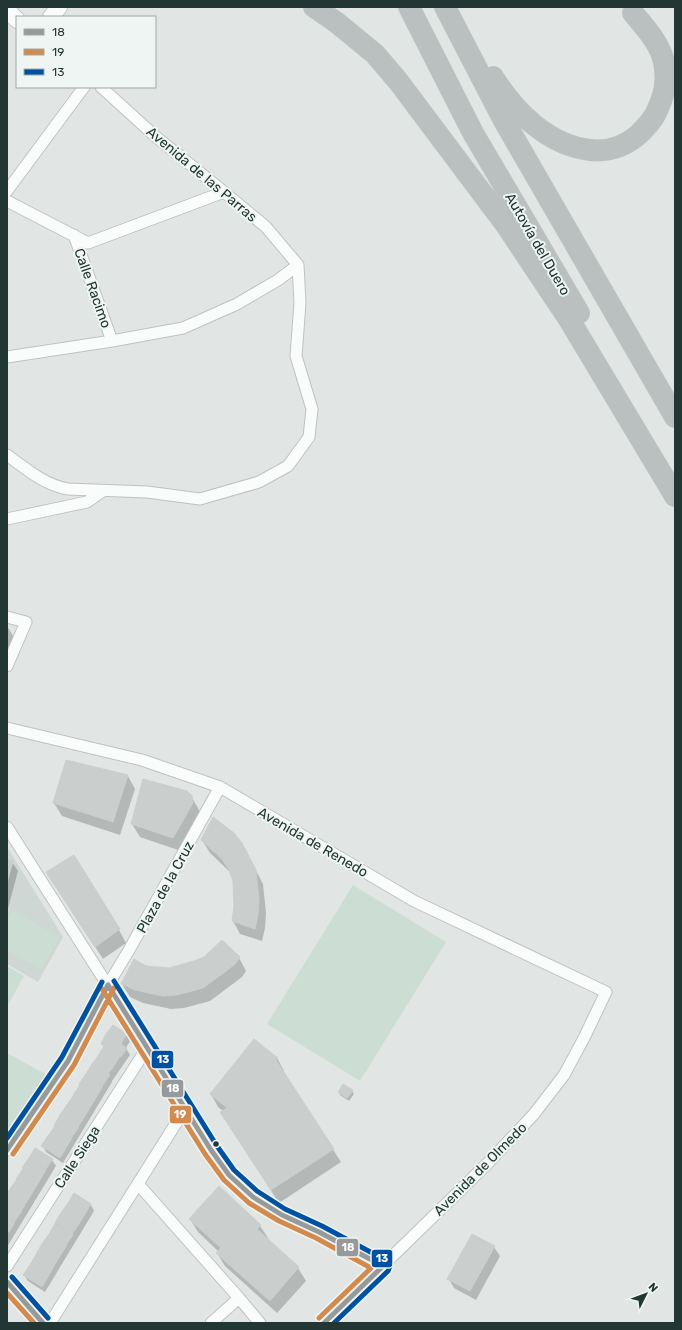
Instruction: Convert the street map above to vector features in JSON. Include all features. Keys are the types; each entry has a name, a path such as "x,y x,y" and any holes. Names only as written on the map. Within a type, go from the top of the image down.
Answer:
{"highway":[{"path":"314,7 336,22 375,54 398,81 506,224 570,321 675,496"},
{"name":"Autovía del Duero","path":"409,7 473,133 675,476"},
{"path":"445,7 503,119 675,417"},
{"path":"456,7 486,66 504,94 528,120 554,140 579,149 601,151 618,147 632,140 648,126 656,115 666,85 663,56 649,32 629,10"},
{"path":"629,10 651,26 675,50"}],"street":[{"path":"7,10 16,19"},
{"path":"7,191 83,88"},
{"name":"Avenida de las Parras","path":"103,88 155,136 266,227 298,265"},
{"path":"7,201 88,243 224,192"},
{"name":"Calle Racimo","path":"74,235 112,341"},
{"path":"7,357 112,341 183,328 237,304 278,280 298,265"},
{"path":"7,455 45,482 68,490 147,492 200,499 259,482 288,466 309,437 312,410 296,356 300,303 298,265"},
{"path":"7,519 87,502 103,490"},
{"path":"7,617 26,622 7,666"},
{"name":"Avenida de Renedo","path":"7,728 142,760 220,787 414,901 606,992"},
{"name":"Plaza de la Cruz","path":"7,1150 68,1061 108,985 130,950 220,787"},
{"path":"7,827 211,1150 229,1175 253,1197 282,1215 383,1266"},
{"name":"Avenida de Olmedo","path":"324,1323 488,1163 534,1114 564,1075 606,992"},
{"name":"Calle Siega","path":"7,1266 147,1048"},
{"path":"50,1323 185,1109"},
{"path":"138,1184 240,1298 260,1323"},
{"path":"7,1282 43,1323"},
{"path":"211,1323 240,1298"}],"shaded area":[{"path":"7,847 63,937 38,982 7,964"}],"green space":[{"path":"353,885 446,942 360,1081 267,1024"},
{"path":"13,911 59,937 41,969 7,950 7,921"},
{"path":"7,966 24,976 7,1007"},
{"path":"7,1053 49,1076 7,1138"}],"building":[{"path":"66,760 128,775 113,822 53,803"},
{"path":"143,779 187,791 192,796 193,803 173,838 131,824"},
{"path":"213,817 234,833 242,843 256,870 259,900 255,929 232,921 234,906 233,881 229,870 222,859 201,840"},
{"path":"74,855 120,929 95,947 46,872"},
{"path":"7,859 13,861 7,883"},
{"path":"222,940 240,957 235,964 203,988 177,995 163,996 135,990 121,984 134,959 146,966 169,968 204,957"},
{"path":"113,1025 127,1034 121,1044 106,1034"},
{"path":"106,1034 127,1048 121,1057 101,1044"},
{"path":"254,1039 278,1058 276,1060 334,1149 271,1190 220,1112 227,1108 210,1094"},
{"path":"104,1046 120,1056 114,1066 98,1056"},
{"path":"98,1056 114,1066 108,1074 92,1064"},
{"path":"92,1064 110,1075 103,1085 86,1074"},
{"path":"86,1074 103,1086 97,1096 79,1084"},
{"path":"343,1084 353,1090 347,1098 338,1092"},
{"path":"80,1085 97,1096 91,1106 73,1095"},
{"path":"74,1095 91,1106 85,1116 67,1105"},
{"path":"67,1105 85,1116 78,1127 60,1115"},
{"path":"60,1115 79,1127 72,1137 54,1126"},
{"path":"55,1126 72,1138 66,1148 48,1136"},
{"path":"48,1136 66,1148 60,1158 41,1146"},
{"path":"35,1148 53,1159 46,1169 29,1158"},
{"path":"29,1158 46,1170 40,1180 22,1168"},
{"path":"23,1169 40,1180 34,1190 16,1179"},
{"path":"17,1179 34,1190 28,1200 10,1189"},
{"path":"219,1186 261,1225 257,1229 299,1267 270,1301 216,1253 221,1248 189,1219"},
{"path":"10,1189 28,1200 21,1211 7,1202 7,1194"},
{"path":"74,1193 91,1204 85,1214 68,1203"},
{"path":"7,1202 22,1211 15,1221 7,1216"},
{"path":"68,1203 85,1214 79,1224 61,1213"},
{"path":"61,1213 79,1224 72,1234 55,1223"},
{"path":"7,1216 15,1222 9,1232 7,1231"},
{"path":"55,1224 73,1235 66,1245 49,1234"},
{"path":"49,1234 67,1245 60,1256 42,1244"},
{"path":"472,1234 495,1246 470,1291 447,1279"},
{"path":"42,1244 60,1256 54,1266 36,1254"},
{"path":"36,1255 54,1266 48,1277 30,1265"},
{"path":"30,1265 48,1277 42,1287 23,1275"}],"transit line":[{"name":"13","path":"114,981 217,1146 234,1170 257,1191 285,1209 322,1226 389,1262 390,1266 388,1271 334,1323"},
{"name":"13","path":"7,1138 62,1057 102,982"},
{"name":"18","path":"108,985 211,1150 229,1175 253,1197 282,1215 319,1232 383,1266 324,1323"},
{"name":"18","path":"7,1150 68,1061 108,985"},
{"name":"19","path":"13,1154 74,1065 114,988"},
{"name":"19","path":"102,989 205,1154 224,1180 249,1203 279,1221 316,1238 371,1268 319,1318"},
{"name":"13","path":"12,1277 48,1318"},
{"name":"18","path":"7,1282 43,1323"},
{"name":"19","path":"7,1293 34,1323"}]}
